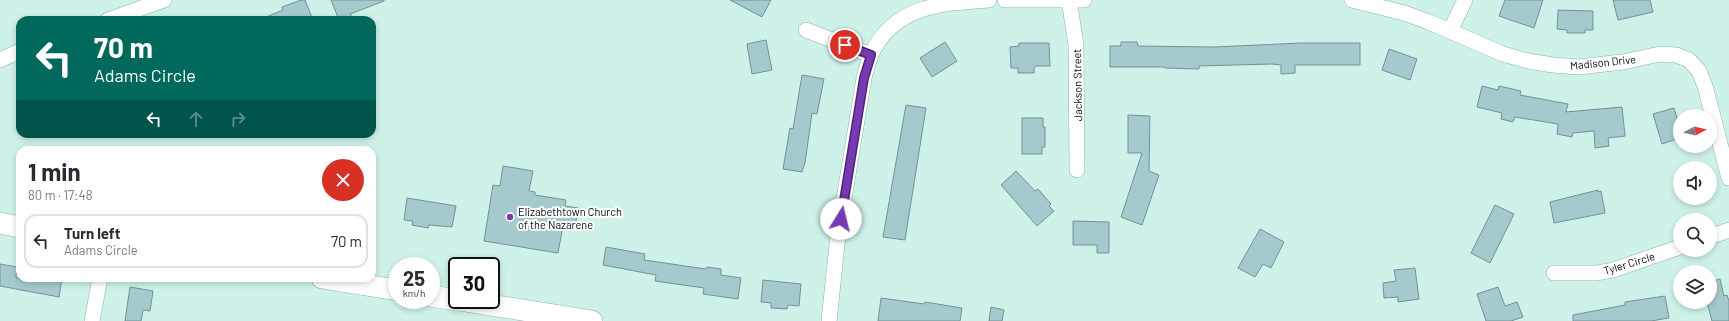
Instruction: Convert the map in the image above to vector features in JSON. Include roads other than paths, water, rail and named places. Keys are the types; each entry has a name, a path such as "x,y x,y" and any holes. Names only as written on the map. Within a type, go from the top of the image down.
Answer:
{"main road":[{"path":"0,223 16,226"},
{"path":"347,282 388,289"},
{"path":"500,307 592,321"}],"street":[{"path":"119,16 164,0"},
{"path":"829,321 840,227 864,78 871,55 881,38 895,23 913,12 936,5 989,0"},
{"path":"1005,0 1084,0"},
{"name":"Jackson Street","path":"1069,0 1076,44 1077,170"},
{"name":"Madison Drive","path":"1352,0 1404,12 1503,54 1528,61 1578,67 1623,62 1660,54 1676,55 1689,60 1699,71 1703,81 1729,178"},
{"path":"1450,31 1465,0"},
{"path":"806,30 871,55"},
{"path":"0,60 16,53"},
{"path":"1717,234 1729,230"},
{"name":"Tyler Circle","path":"1554,273 1597,273 1613,270 1673,249"},
{"path":"92,321 99,282"}],"place":[{"name":"Elizabethtown Church of the Nazarene","path":"510,217"}]}
